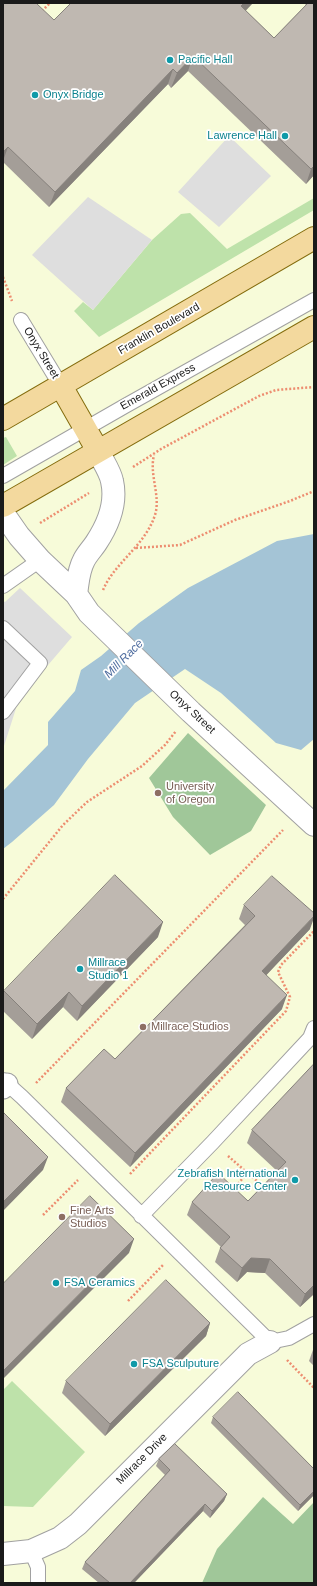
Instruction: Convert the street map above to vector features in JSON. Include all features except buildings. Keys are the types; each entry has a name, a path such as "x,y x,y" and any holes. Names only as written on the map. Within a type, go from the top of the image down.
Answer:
{"main road":[{"name":"Franklin Boulevard","path":"3,419 314,238"},
{"path":"3,506 314,327"},
{"path":"61,386 98,451"}],"street":[{"path":"76,594 78,576 84,560 97,542 108,520 114,493 112,480 98,451"},
{"name":"Onyx Street","path":"3,513 18,536 40,560 76,594 89,613 191,712 307,819"},
{"name":"Millrace Drive","path":"3,1554 31,1551 60,1538 78,1524 248,1354 270,1342"}],"lane":[{"name":"Emerald Express","path":"3,476 85,428 314,300"},
{"name":"Onyx Street","path":"21,320 61,386"},
{"path":"3,586 40,560"},
{"path":"3,628 40,663 3,712"},
{"path":"141,1216 213,1142 310,1038 314,1028"},
{"path":"9,1087 270,1342 289,1338 314,1324"},
{"path":"31,1551 38,1567 38,1583"}],"path":[{"path":"40,14 50,3"},
{"path":"3,277 8,293 21,320"},
{"path":"103,596 103,591 107,580 147,534 155,515 156,502 152,462 154,454 259,396 276,390 298,387 314,387"},
{"path":"136,548 180,545 235,520 314,491"},
{"path":"3,899 63,825 87,802 142,766 165,745 191,712"},
{"path":"9,1087 307,819"},
{"path":"114,1190 286,1011 290,997 278,972 281,965 314,931"},
{"path":"213,1142 267,1189"},
{"path":"43,1215 91,1167"},
{"path":"230,1193 247,1173"},
{"path":"128,1301 177,1251"},
{"path":"270,1342 314,1388"}],"shaded area":[{"name":"University of Oregon","path":"3,3 314,3 314,1583 3,1583"},
{"path":"229,136 271,176 219,227 178,192"},
{"path":"88,197 152,240 93,310 32,255"},
{"path":"20,588 72,637 19,699 3,749 3,601 5,602"},
{"path":"188,733 266,805 251,831 210,855 173,817 149,778"},
{"path":"263,1497 293,1524 314,1502 314,1583 202,1583 217,1549"}],"green space":[{"path":"314,198 314,210 99,337 74,311 83,302 93,310 152,240 181,214 190,213 227,249"},
{"path":"6,437 17,456 3,465 3,438"},
{"path":"12,1381 85,1452 33,1507 3,1506 3,1390"}],"water":[{"name":"Mill Race","path":"314,534 314,739 301,750 276,743 221,693 185,669 135,703 88,759 54,805 3,849 3,791 48,745 48,722 75,691 81,670 101,656 139,623 188,588 277,541"}],"place":[{"name":"Pacific Hall","path":"170,60"},
{"name":"Onyx Bridge","path":"35,95"},
{"name":"Lawrence Hall","path":"285,136"},
{"name":"University of Oregon","path":"158,793"},
{"name":"Millrace Studio 1","path":"80,969"},
{"name":"Millrace Studios","path":"143,1027"},
{"name":"Zebrafish International Resource Center","path":"295,1180"},
{"name":"Fine Arts Studios","path":"62,1217"},
{"name":"FSA Ceramics","path":"56,1283"},
{"name":"FSA Sculputure","path":"134,1364"}]}
